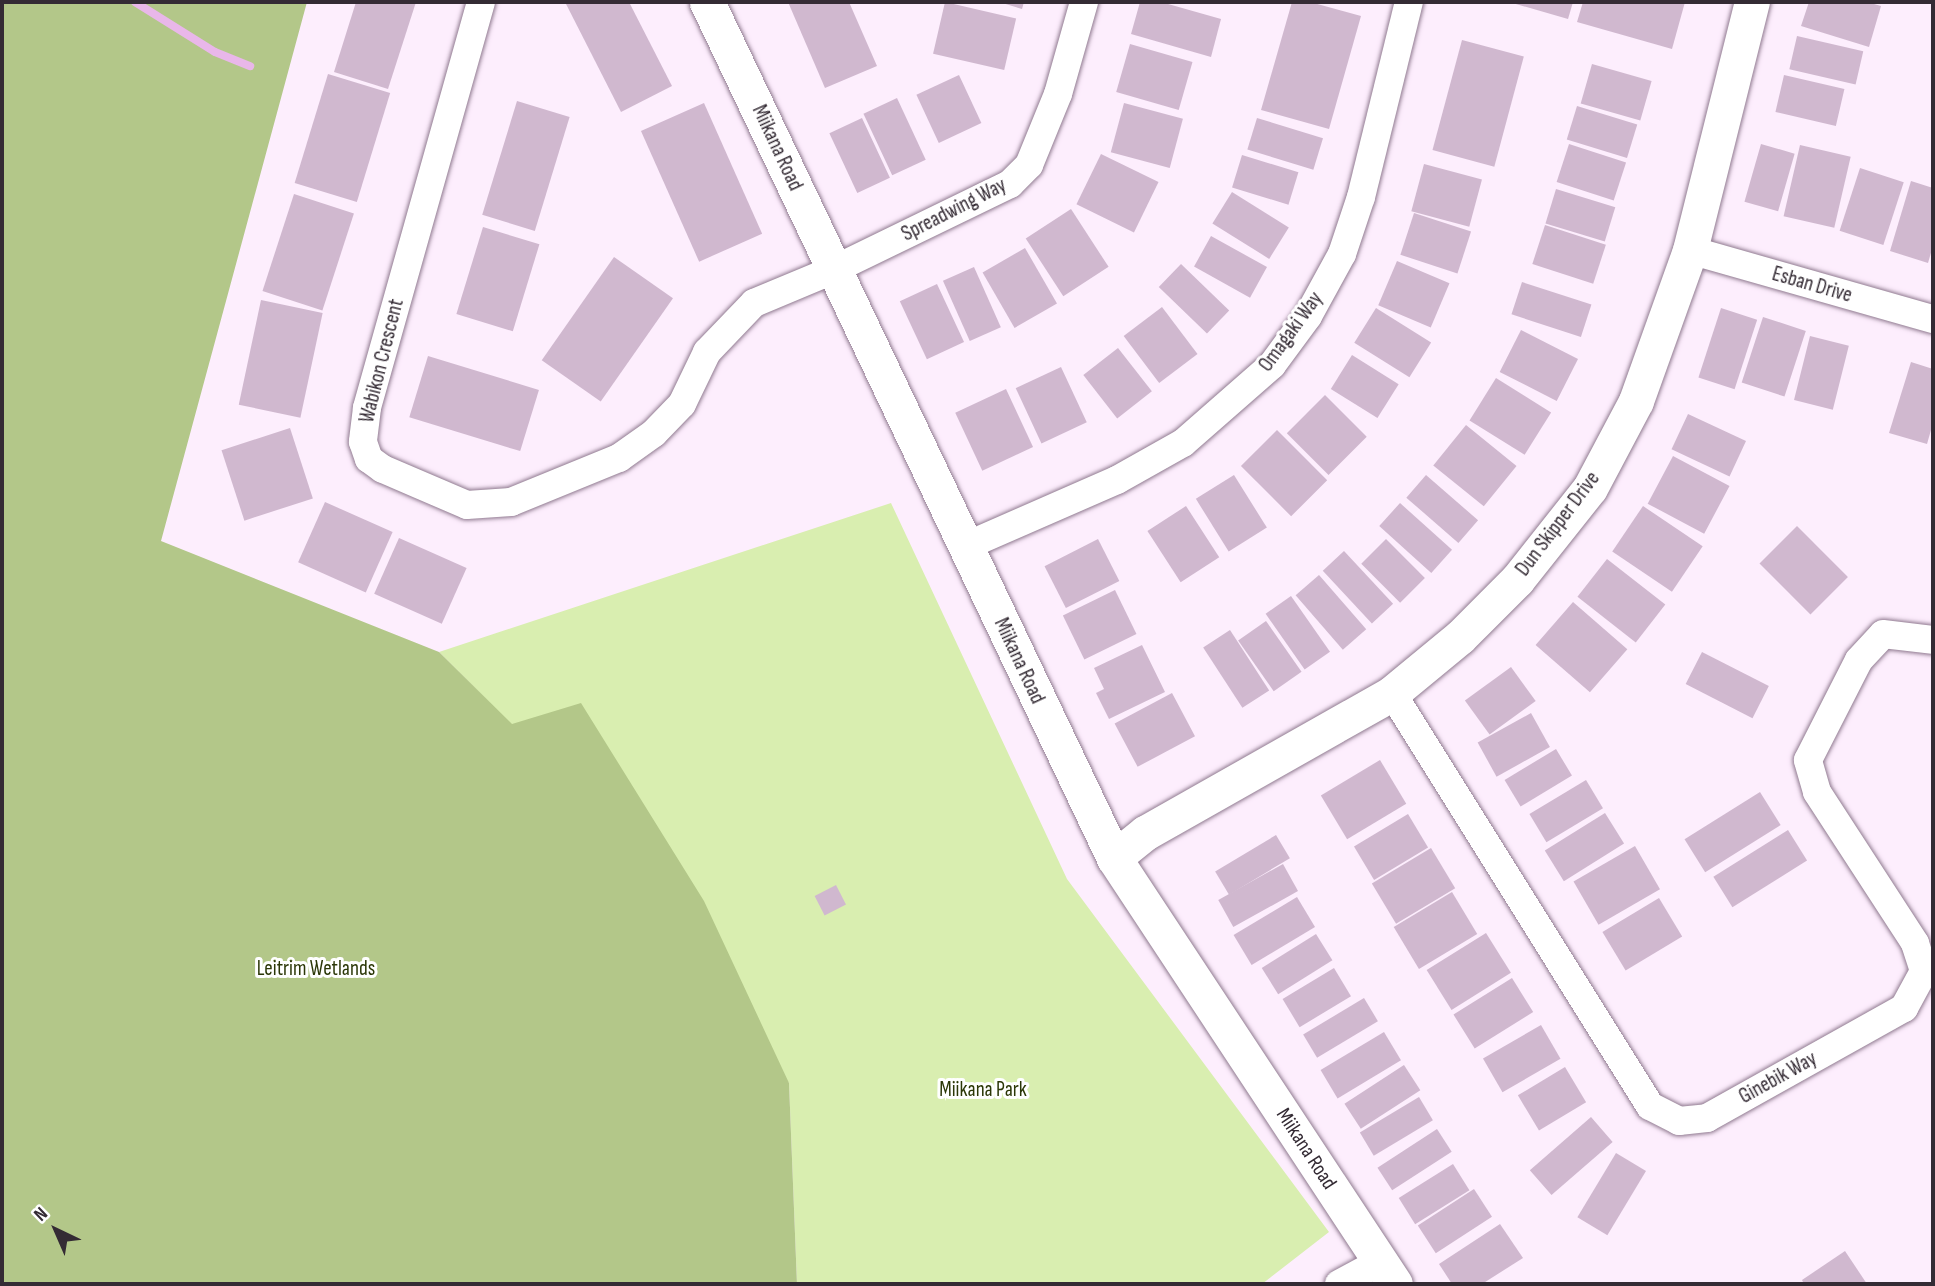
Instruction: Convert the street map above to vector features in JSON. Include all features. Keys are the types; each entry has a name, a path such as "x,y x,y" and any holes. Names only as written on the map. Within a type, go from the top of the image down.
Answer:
{"street":[{"name":"Wabikon Crescent","path":"481,2 366,408 363,442 369,459 467,505 523,497 619,458 654,433 682,404 707,352 731,322 777,290 833,270"},
{"name":"Miikana Road","path":"707,2 1114,858 1388,1273"},
{"name":"Spreadwing Way","path":"833,270 1010,184 1029,165 1058,94 1084,2"},
{"name":"Omagaki Way","path":"966,546 1116,480 1183,443 1272,365 1308,316 1342,254 1361,197 1409,2"},
{"name":"Dun Skipper Drive","path":"1114,858 1145,833 1392,693 1460,636 1517,580 1590,488 1636,401 1690,250 1752,2"},
{"name":"Esban Drive","path":"1690,250 1933,319"},
{"name":"Ginebik Way","path":"1392,693 1650,1106 1679,1121 1707,1118 1904,1008 1924,971 1915,943 1817,792 1808,760 1859,660 1883,634 1933,639"},
{"path":"1339,1284 1388,1273"}],"green space":[{"name":"Leitrim Wetlands","path":"2,2 307,2 161,541 439,652 512,724 581,703 704,901 789,1083 797,1284 2,1284"},
{"name":"Miikana Park","path":"891,503 1067,879 1329,1232 1262,1284 797,1284 789,1083 512,725 439,652"}],"building":[{"path":"356,2 416,2 388,89 334,72"},
{"path":"565,2 629,2 672,86 621,112"},
{"path":"788,2 849,2 877,66 825,88"},
{"path":"945,2 1016,18 1004,70 933,54"},
{"path":"999,2 1024,2 1022,9"},
{"path":"1140,2 1161,2 1221,19 1211,57 1131,34"},
{"path":"1292,2 1310,2 1361,16 1329,129 1261,110"},
{"path":"1509,2 1573,2 1568,19"},
{"path":"1583,2 1685,2 1672,49 1577,22"},
{"path":"1809,2 1867,2 1881,6 1869,47 1801,26"},
{"path":"1797,36 1863,51 1856,84 1789,69"},
{"path":"1462,40 1524,57 1494,167 1432,150"},
{"path":"1130,44 1192,62 1179,110 1116,92"},
{"path":"1592,64 1652,81 1640,121 1581,103"},
{"path":"328,74 390,93 357,202 295,183"},
{"path":"959,75 981,123 939,143 916,95"},
{"path":"1784,75 1844,89 1836,126 1775,112"},
{"path":"897,98 926,160 892,175 863,114"},
{"path":"517,101 570,117 535,231 482,215"},
{"path":"704,103 762,234 699,262 641,131"},
{"path":"1124,103 1183,119 1170,168 1111,152"},
{"path":"1577,106 1637,124 1627,158 1567,139"},
{"path":"862,118 890,178 857,193 829,133"},
{"path":"1257,118 1323,138 1313,170 1247,150"},
{"path":"1569,144 1626,163 1614,201 1557,182"},
{"path":"1761,144 1795,154 1778,211 1744,202"},
{"path":"1800,145 1851,157 1834,228 1784,216"},
{"path":"1101,154 1159,182 1134,232 1076,204"},
{"path":"1242,155 1298,172 1288,205 1232,188"},
{"path":"1424,164 1482,180 1469,227 1411,211"},
{"path":"1860,168 1904,182 1883,245 1840,231"},
{"path":"1911,181 1933,188 1933,246 1928,263 1890,251"},
{"path":"1556,189 1615,207 1605,242 1545,223"},
{"path":"1232,192 1289,228 1269,259 1212,223"},
{"path":"294,194 354,213 322,310 262,291"},
{"path":"1071,209 1109,267 1063,296 1026,238"},
{"path":"1414,213 1471,232 1457,273 1400,255"},
{"path":"1545,225 1606,245 1593,284 1532,264"},
{"path":"483,227 539,244 513,331 456,314"},
{"path":"1211,236 1267,267 1250,298 1194,267"},
{"path":"1025,248 1057,303 1015,328 983,273"},
{"path":"614,257 673,298 601,402 542,360"},
{"path":"1397,261 1449,283 1431,327 1378,305"},
{"path":"1181,264 1229,311 1207,334 1159,287"},
{"path":"974,267 1001,327 970,341 943,281"},
{"path":"1522,282 1591,305 1581,337 1511,314"},
{"path":"937,284 964,342 927,359 900,301"},
{"path":"261,300 323,313 300,418 239,405"},
{"path":"1162,307 1198,354 1159,383 1124,336"},
{"path":"1376,308 1431,342 1409,377 1354,343"},
{"path":"1721,308 1757,320 1735,389 1698,377"},
{"path":"1763,317 1806,331 1784,397 1742,383"},
{"path":"1521,330 1578,359 1557,401 1500,372"},
{"path":"1810,336 1849,346 1833,410 1794,400"},
{"path":"1118,348 1152,391 1117,418 1083,375"},
{"path":"1352,355 1399,384 1377,418 1331,389"},
{"path":"428,356 539,390 520,451 409,417"},
{"path":"1911,362 1933,369 1933,423 1927,444 1889,433"},
{"path":"1061,367 1087,422 1041,443 1016,388"},
{"path":"1496,378 1551,412 1525,455 1470,420"},
{"path":"1006,389 1033,447 982,471 955,413"},
{"path":"1325,395 1367,437 1329,475 1287,433"},
{"path":"1688,414 1746,441 1730,476 1672,449"},
{"path":"1466,425 1517,466 1484,506 1433,465"},
{"path":"290,428 313,498 244,521 222,450"},
{"path":"1277,430 1327,480 1291,516 1241,466"},
{"path":"1673,456 1730,486 1704,534 1648,504"},
{"path":"1234,475 1267,528 1229,551 1196,499"},
{"path":"1426,475 1478,520 1458,543 1406,498"},
{"path":"325,502 393,532 366,592 298,562"},
{"path":"1400,503 1452,550 1431,573 1379,526"},
{"path":"1186,506 1219,557 1181,582 1147,531"},
{"path":"1643,506 1703,546 1672,592 1612,552"},
{"path":"1797,526 1848,577 1810,614 1760,563"},
{"path":"399,538 467,568 442,624 374,594"},
{"path":"1098,539 1119,581 1066,608 1045,566"},
{"path":"1386,539 1425,578 1400,603 1361,564"},
{"path":"1344,551 1393,604 1372,623 1323,571"},
{"path":"1607,559 1665,605 1636,642 1577,597"},
{"path":"1319,575 1366,629 1343,650 1296,595"},
{"path":"1115,590 1136,634 1084,659 1063,615"},
{"path":"1291,596 1330,652 1305,669 1266,614"},
{"path":"1573,602 1627,649 1590,692 1536,645"},
{"path":"1266,621 1302,672 1274,691 1238,641"},
{"path":"1230,630 1269,690 1242,708 1203,647"},
{"path":"1142,645 1165,692 1109,719 1096,693 1104,689 1094,668"},
{"path":"1702,652 1769,686 1752,718 1686,684"},
{"path":"1511,667 1536,701 1490,734 1465,701"},
{"path":"1172,693 1195,736 1138,767 1115,724"},
{"path":"1531,713 1550,747 1497,777 1478,743"},
{"path":"1556,749 1572,776 1521,806 1505,780"},
{"path":"1380,760 1406,804 1347,839 1321,796"},
{"path":"1586,780 1603,808 1546,842 1529,814"},
{"path":"1760,792 1781,825 1705,872 1685,839"},
{"path":"1605,813 1624,844 1564,881 1545,851"},
{"path":"1408,814 1428,847 1374,880 1354,846"},
{"path":"1788,830 1807,861 1732,907 1713,877"},
{"path":"1276,835 1290,858 1229,895 1215,872"},
{"path":"1635,846 1660,889 1599,925 1574,881"},
{"path":"1431,848 1455,888 1396,924 1372,884"},
{"path":"1283,864 1298,891 1233,927 1218,900"},
{"path":"836,885 846,905 825,915 815,896"},
{"path":"1452,892 1477,934 1419,969 1394,927"},
{"path":"1297,897 1315,927 1252,965 1234,935"},
{"path":"1659,898 1682,937 1626,971 1602,932"},
{"path":"1486,933 1511,973 1452,1010 1427,970"},
{"path":"1316,934 1332,960 1278,994 1262,968"},
{"path":"1334,968 1351,996 1300,1027 1283,999"},
{"path":"1512,978 1533,1012 1475,1048 1453,1015"},
{"path":"1364,998 1378,1021 1317,1058 1303,1035"},
{"path":"1541,1025 1560,1059 1502,1092 1483,1058"},
{"path":"1384,1032 1401,1060 1338,1098 1321,1070"},
{"path":"1404,1065 1420,1090 1361,1129 1344,1104"},
{"path":"1565,1067 1586,1102 1539,1130 1518,1095"},
{"path":"1419,1097 1433,1120 1374,1156 1360,1133"},
{"path":"1591,1117 1613,1142 1552,1195 1530,1170"},
{"path":"1437,1129 1452,1152 1392,1190 1377,1168"},
{"path":"1616,1153 1646,1171 1607,1235 1577,1217"},
{"path":"1453,1164 1469,1190 1415,1224 1399,1198"},
{"path":"1474,1189 1492,1217 1436,1253 1418,1225"},
{"path":"1500,1224 1523,1258 1482,1284 1452,1284 1439,1264"},
{"path":"1845,1251 1867,1284 1804,1284 1802,1280"}],"waterway":[{"path":"135,2 215,52 250,66"}]}
